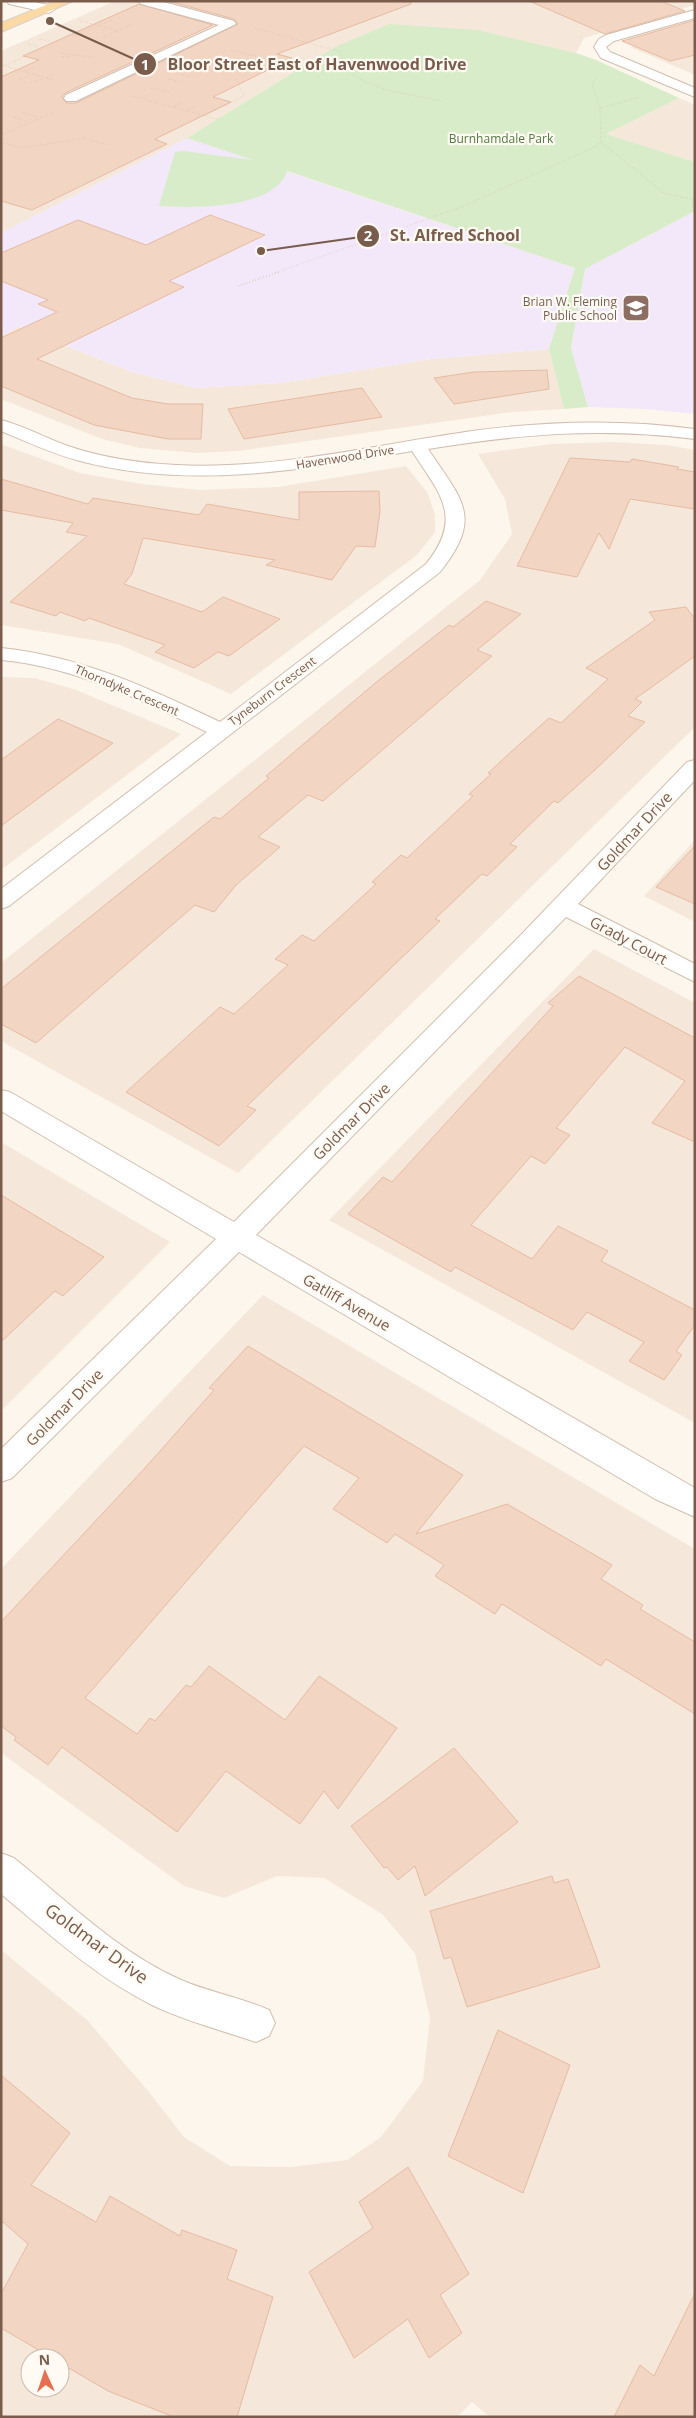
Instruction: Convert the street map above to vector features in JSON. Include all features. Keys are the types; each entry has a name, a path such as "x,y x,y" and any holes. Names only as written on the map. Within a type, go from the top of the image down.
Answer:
{"main road":[{"path":"1,28 67,1"}],"street":[{"path":"1,7 14,1 49,9"},
{"path":"145,1 230,24"},
{"path":"695,14 606,40 601,44 600,50 619,61 695,93"},
{"path":"71,98 230,24"},
{"name":"Havenwood Drive","path":"1,425 62,450 98,460 152,469 196,471 282,466 518,430 597,425 642,427 695,434"},
{"name":"Tyneburn Crescent","path":"1,901 220,730 433,568 446,553 455,537 457,526 454,505 417,446"},
{"name":"Thorndyke Crescent","path":"1,654 45,660 87,671 220,730"},
{"name":"Goldmar Drive","path":"1,1469 237,1237 564,906 695,767"},
{"name":"Grady Court","path":"564,906 695,974"},
{"name":"Gatliff Avenue","path":"1,1099 657,1484 695,1503"},
{"name":"Goldmar Drive","path":"1,1871 121,1966 144,1980 168,1992 256,2023"}],"path":[{"path":"74,19 117,30"},
{"path":"74,36 112,20"},
{"path":"102,38 132,24"},
{"path":"230,24 341,52 344,66 353,75 372,83 442,101"},
{"path":"235,51 242,48"},
{"path":"229,49 259,57"},
{"path":"248,54 255,50"},
{"path":"61,53 100,60"},
{"path":"61,57 72,56"},
{"path":"208,56 242,65"},
{"path":"3,66 22,58"},
{"path":"85,60 91,58"},
{"path":"619,61 597,73 592,86 600,108 601,142 664,193 694,200 692,205 695,208"},
{"path":"188,65 213,71"},
{"path":"3,66 55,80"},
{"path":"26,72 35,68"},
{"path":"31,84 58,73"},
{"path":"18,80 32,74"},
{"path":"204,116 244,96 236,78"},
{"path":"95,86 220,120"},
{"path":"173,108 182,102"},
{"path":"186,111 196,106"},
{"path":"1,135 56,110"},
{"path":"23,113 40,118"},
{"path":"13,118 29,122"},
{"path":"1,142 22,148 84,138 108,145"},
{"path":"238,286 464,206 543,174 601,142"}],"shaded area":[{"path":"115,1 695,1 695,5 584,38 576,53 478,30 335,47 187,138 1,233 1,51"},
{"path":"695,29 695,75 630,47"},
{"path":"679,98 695,105 695,162 606,134"},
{"path":"187,138 575,268 549,349 431,359 280,383 196,388 132,372 19,327 1,336 1,233"},
{"name":"Brian W. Fleming Public School","path":"695,211 695,414 645,409 588,407 571,348 585,269"},
{"path":"18,327 132,372 196,388 280,383 431,359 549,349 564,409 511,412 239,451 197,453 140,448 102,439 1,399 1,336"},
{"path":"614,442 667,445 695,450 695,727 238,1173 1,1041 1,963 480,580 512,534 505,499 478,454 551,444"},
{"path":"1,444 80,473 142,484 200,490 278,487 406,466 427,492 435,514 435,532 417,555 231,694 118,644 1,625"},
{"path":"1,677 35,678 76,690 181,734 1,870"},
{"path":"695,840 695,922 644,896"},
{"path":"594,949 695,1003 695,1423 329,1220"},
{"path":"1,1142 170,1242 1,1411"},
{"path":"263,1295 695,1549 695,2417 490,2417 472,2402 457,2417 1,2417 1,1950 87,2020 149,2092 184,2137 230,2166 291,2167 347,2160 381,2137 423,2081 430,2018 415,1953 382,1914 324,1878 277,1876 224,1898 184,1886 1,1753 1,1569"}],"green space":[{"name":"Burnhamdale Park","path":"389,24 478,30 576,53 596,60 679,98 606,134 695,162 695,211 585,269 571,348 588,407 564,409 549,349 575,268 287,171 279,184 266,193 250,200 210,206 159,206 175,152 184,151 253,160 187,138 335,47"}],"building":[{"path":"168,1 411,1 411,4 277,54 292,58 213,97 231,102 155,139 167,144 32,210 1,201 1,77 39,60 23,56 139,4 213,25 65,93 62,97 66,103 76,103 238,24 234,19"},
{"path":"529,1 661,1 685,11 605,34"},
{"path":"695,20 695,55 670,61 622,41"},
{"path":"210,215 265,235 169,281 184,287 37,359 132,398 168,404 203,404 201,439 168,439 94,425 1,386 1,338 57,312 38,304 48,300 1,281 1,253 78,220 146,245"},
{"path":"547,370 549,389 454,404 434,378 474,372"},
{"path":"362,388 382,417 244,439 228,409"},
{"path":"570,458 630,462 632,459 679,467 677,469 695,472 695,509 630,499 609,549 599,533 577,577 517,566"},
{"path":"1,479 88,504 93,498 199,515 207,504 299,520 299,492 379,491 380,511 375,547 356,546 332,580 266,565 275,560 143,538 132,574 124,584 202,612 223,597 280,619 229,656 218,652 194,668 155,652 165,645 89,618 85,621 60,612 56,616 10,602 87,536 66,532 73,523 1,510"},
{"path":"486,601 521,614 477,650 492,656 323,801 308,795 258,837 280,847 236,885 214,912 195,905 36,1043 1,1024 1,989 214,817 220,819 269,778 266,776 374,684 449,625 453,627"},
{"path":"686,607 695,619 695,656 635,699 642,702 628,716 645,722 558,803 554,801 510,844 517,847 487,876 482,874 435,919 440,921 247,1106 256,1110 219,1146 126,1092 220,1007 234,1014 288,965 275,959 302,935 314,941 376,884 372,882 401,855 407,858 473,796 469,794 491,774 488,773 549,718 561,723 608,679 586,668 655,620 649,612"},
{"path":"58,719 113,743 1,826 1,760"},
{"path":"695,846 695,904 656,887"},
{"path":"579,976 695,1038 695,1142 652,1123 685,1081 625,1047 556,1128 570,1135 545,1164 531,1156 471,1225 532,1259 558,1226 608,1251 601,1261 695,1310 695,1325 676,1351 682,1355 664,1380 629,1361 644,1342 587,1312 573,1330 455,1267 451,1272 348,1214 383,1177 392,1182 553,1006 548,1003"},
{"path":"1,1195 104,1257 63,1296 55,1291 1,1342"},
{"path":"248,1346 463,1475 416,1534 507,1504 612,1565 601,1579 643,1605 640,1609 695,1642 695,1714 606,1659 601,1666 502,1604 495,1614 435,1576 444,1565 395,1534 387,1543 333,1509 359,1478 304,1446 85,1698 137,1734 150,1718 155,1721 186,1685 191,1687 209,1666 285,1720 319,1676 397,1728 338,1809 324,1791 300,1824 226,1771 177,1832 62,1747 48,1765 14,1740 16,1737 1,1726 1,1622 145,1468 214,1390 209,1388"},
{"path":"454,1748 518,1822 425,1896 415,1866 398,1880 387,1867 384,1868 351,1826"},
{"path":"552,1876 554,1883 568,1879 600,1967 467,2007 451,1957 444,1959 430,1911"},
{"path":"498,2030 570,2065 523,2193 448,2156"},
{"path":"1,2075 70,2133 31,2185 96,2222 110,2196 180,2236 182,2230 237,2250 227,2279 273,2297 237,2417 174,2417 108,2391 70,2369 70,2348 35,2348 1,2328 1,2294 28,2244 3,2222 1,2224"},
{"path":"408,2167 469,2274 440,2295 462,2333 429,2358 408,2319 354,2358 309,2272 373,2228 359,2202"},
{"path":"695,2293 695,2417 614,2417 640,2365 654,2376"}],"place":[{"name":"Bloor Street East of Havenwood Drive","path":"50,21"},
{"name":"St. Alfred School","path":"261,251"},
{"name":"Brian W. Fleming Public School","path":"636,308"}]}
